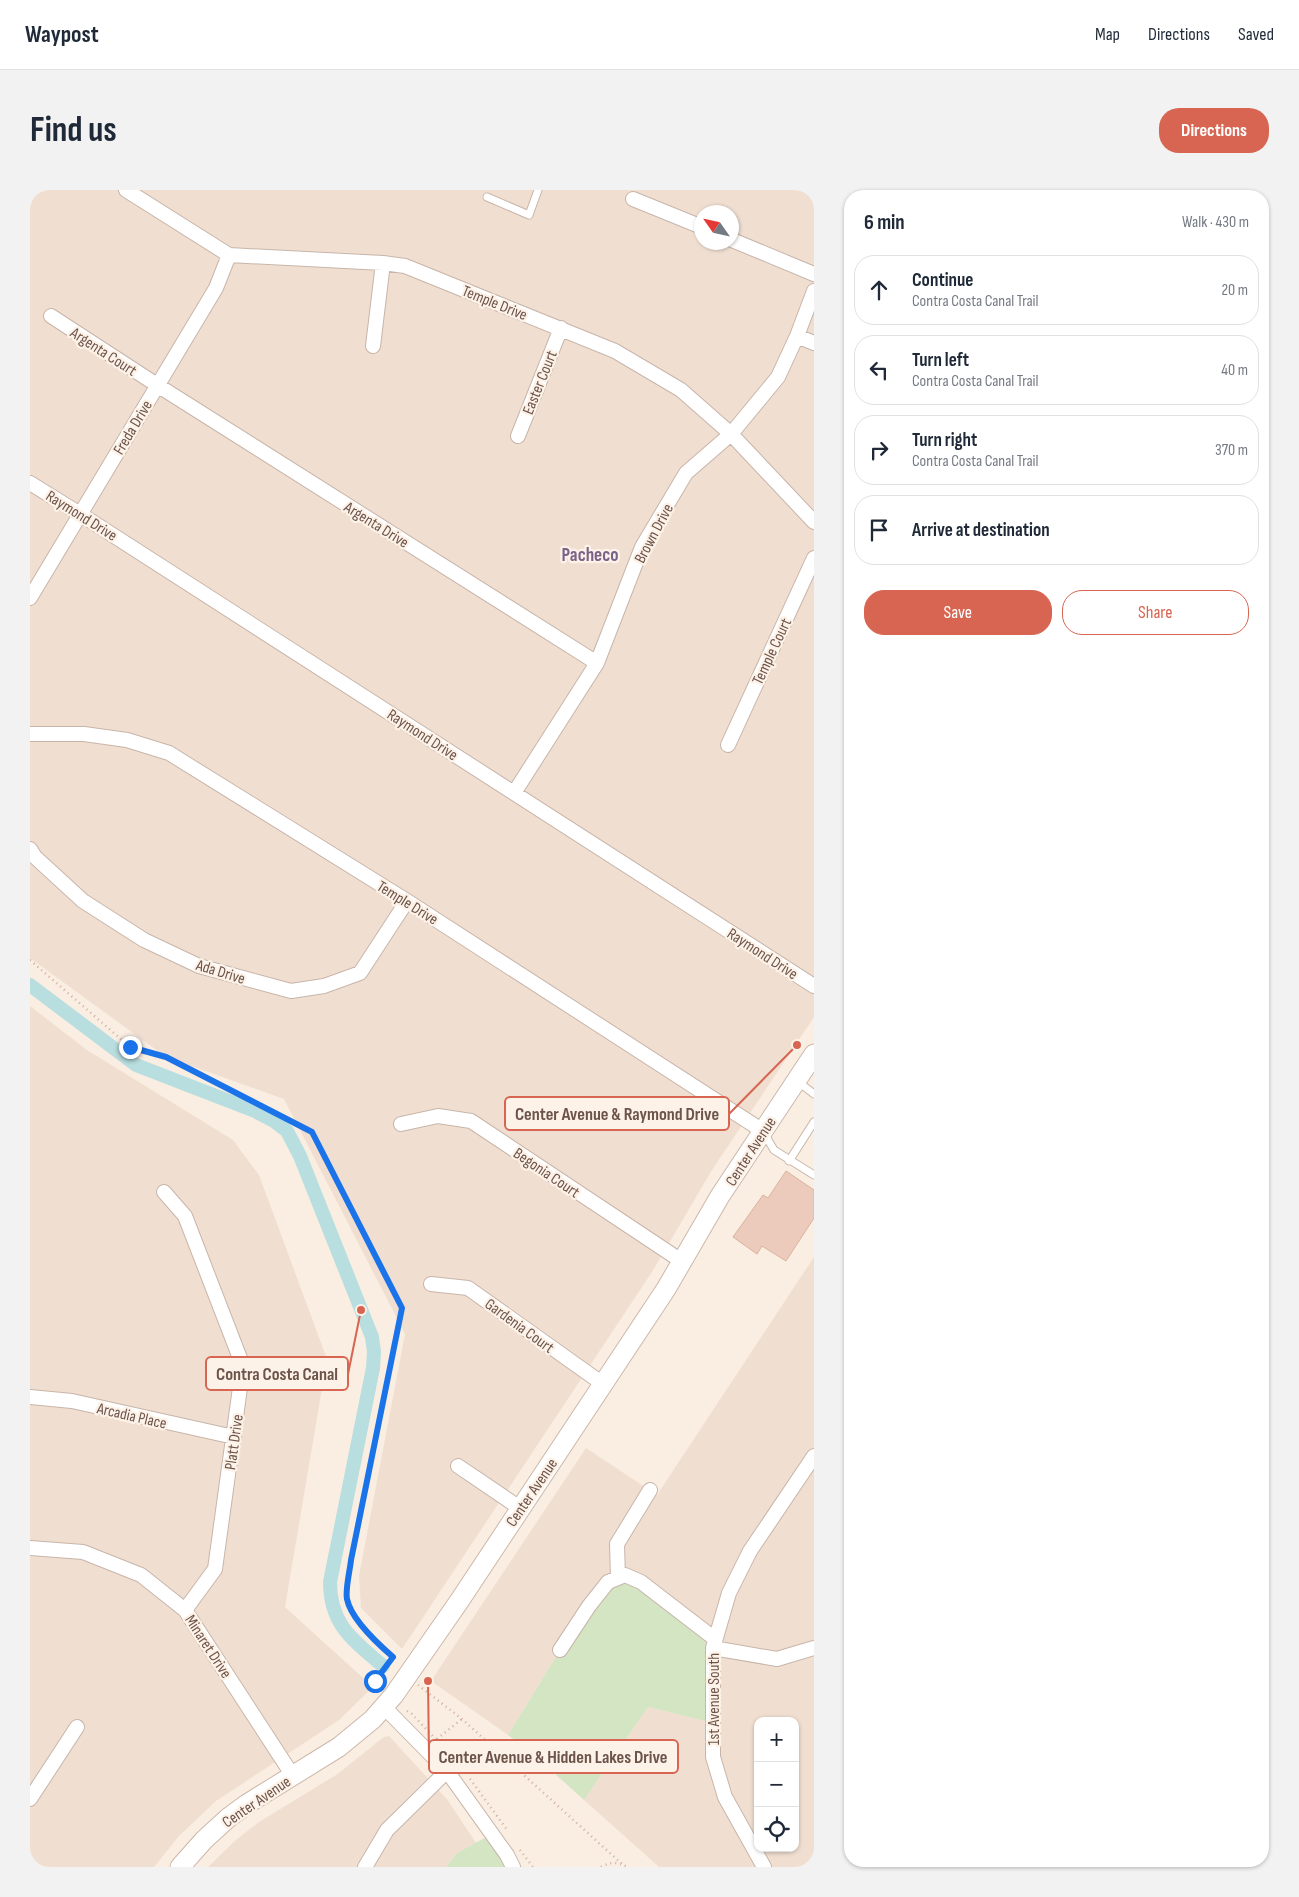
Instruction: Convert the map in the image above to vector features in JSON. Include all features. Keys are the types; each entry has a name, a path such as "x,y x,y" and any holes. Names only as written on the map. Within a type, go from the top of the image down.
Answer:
{"street":[{"name":"Temple Drive","path":"126,190 229,255 383,263 405,266 615,351 681,390 731,434 814,522"},
{"path":"633,199 694,224"},
{"path":"739,243 814,274"},
{"name":"Freda Drive","path":"30,598 216,288 229,255"},
{"path":"373,346 383,263"},
{"name":"Brown Drive","path":"514,792 597,663 642,547 686,473 731,434 778,376 797,336 814,290"},
{"name":"Argenta Court","path":"51,316 157,385"},
{"name":"Easter Court","path":"518,436 560,328"},
{"path":"797,336 814,343"},
{"name":"Argenta Drive","path":"157,385 597,663"},
{"name":"Raymond Drive","path":"30,483 814,986"},
{"name":"Temple Court","path":"728,745 814,558"},
{"name":"Temple Drive","path":"30,734 84,734 127,740 169,753 407,901 763,1131"},
{"name":"Ada Drive","path":"30,849 35,857 82,900 144,940 199,966 291,991 324,986 360,973 407,901"},
{"name":"Center Avenue","path":"180,1867 204,1840 228,1818 247,1804 339,1747 373,1719 408,1677 683,1262 720,1196 814,1054"},
{"name":"Begonia Court","path":"401,1124 438,1116 471,1121 683,1262"},
{"name":"Platt Drive","path":"164,1192 185,1216 243,1366 215,1569 185,1610"},
{"name":"Gardenia Court","path":"431,1284 468,1288 602,1384"},
{"name":"Arcadia Place","path":"30,1397 72,1401 234,1437"},
{"name":"1st Avenue South","path":"764,1867 725,1797 713,1757 714,1644 729,1592 750,1551 814,1456"},
{"path":"458,1466 520,1508"},
{"path":"618,1578 617,1544 650,1490"},
{"name":"Minaret Drive","path":"30,1548 83,1552 141,1575 185,1610 294,1776"},
{"path":"560,1650 589,1606 608,1582 625,1575 641,1582 714,1644 777,1659 814,1648"},
{"path":"388,1702 447,1771 507,1855 512,1867"},
{"path":"30,1799 78,1727"},
{"path":"365,1867 387,1830 447,1771"}],"lane":[{"path":"487,197 529,215 538,190"},
{"path":"796,1081 814,1094"},
{"path":"789,1160 814,1122"},
{"path":"763,1131 774,1150 814,1176"}],"path":[{"path":"30,960 130,1047 166,1057 312,1132 402,1308 351,1560 347,1599 357,1620 369,1635 393,1657 375,1681 388,1702 411,1713 450,1754"},
{"path":"408,1677 462,1719 627,1867"},
{"path":"437,1740 462,1719"},
{"path":"468,1776 513,1839"},
{"path":"518,1846 533,1867"},
{"path":"601,1867 607,1864 622,1864"}],"shaded area":[{"path":"30,190 814,190 814,1017 712,1170 652,1272 402,1649 361,1608 359,1576 405,1334 284,1099 166,1057 30,958"},
{"path":"30,1006 87,1050 233,1140 259,1175 327,1359 285,1607 373,1687 339,1720 216,1801 179,1836 154,1867 30,1867"},
{"path":"814,1257 814,1867 659,1867 584,1800 648,1707 713,1723 560,1650 508,1735 431,1681 586,1448 657,1495"},
{"path":"389,1736 447,1799 476,1843 457,1853 446,1867 208,1867 236,1840 259,1822 336,1775 384,1737"}],"green space":[{"path":"625,1575 715,1639 713,1723 648,1707 584,1800 532,1753 508,1735 589,1606"},
{"path":"492,1834 513,1867 446,1867 457,1853"}],"building":[{"path":"786,1171 814,1190 814,1218 786,1261 762,1246 757,1254 733,1237 763,1195 768,1198"}],"waterway":[{"path":"30,985 136,1065 255,1111 274,1121 287,1131 300,1156 372,1337 374,1352 373,1368 330,1582 331,1597 339,1621 353,1639 383,1666"}],"place":[{"name":"Center Avenue & Raymond Drive","path":"797,1045"},
{"name":"Contra Costa Canal","path":"361,1310"},
{"name":"Center Avenue & Hidden Lakes Drive","path":"428,1681"}],"district":[{"name":"Pacheco","path":"590,554"}],"route":[{"path":"130,1047 166,1057 312,1132 402,1308 351,1560 347,1599 357,1620 369,1635 393,1657 375,1681"}]}
